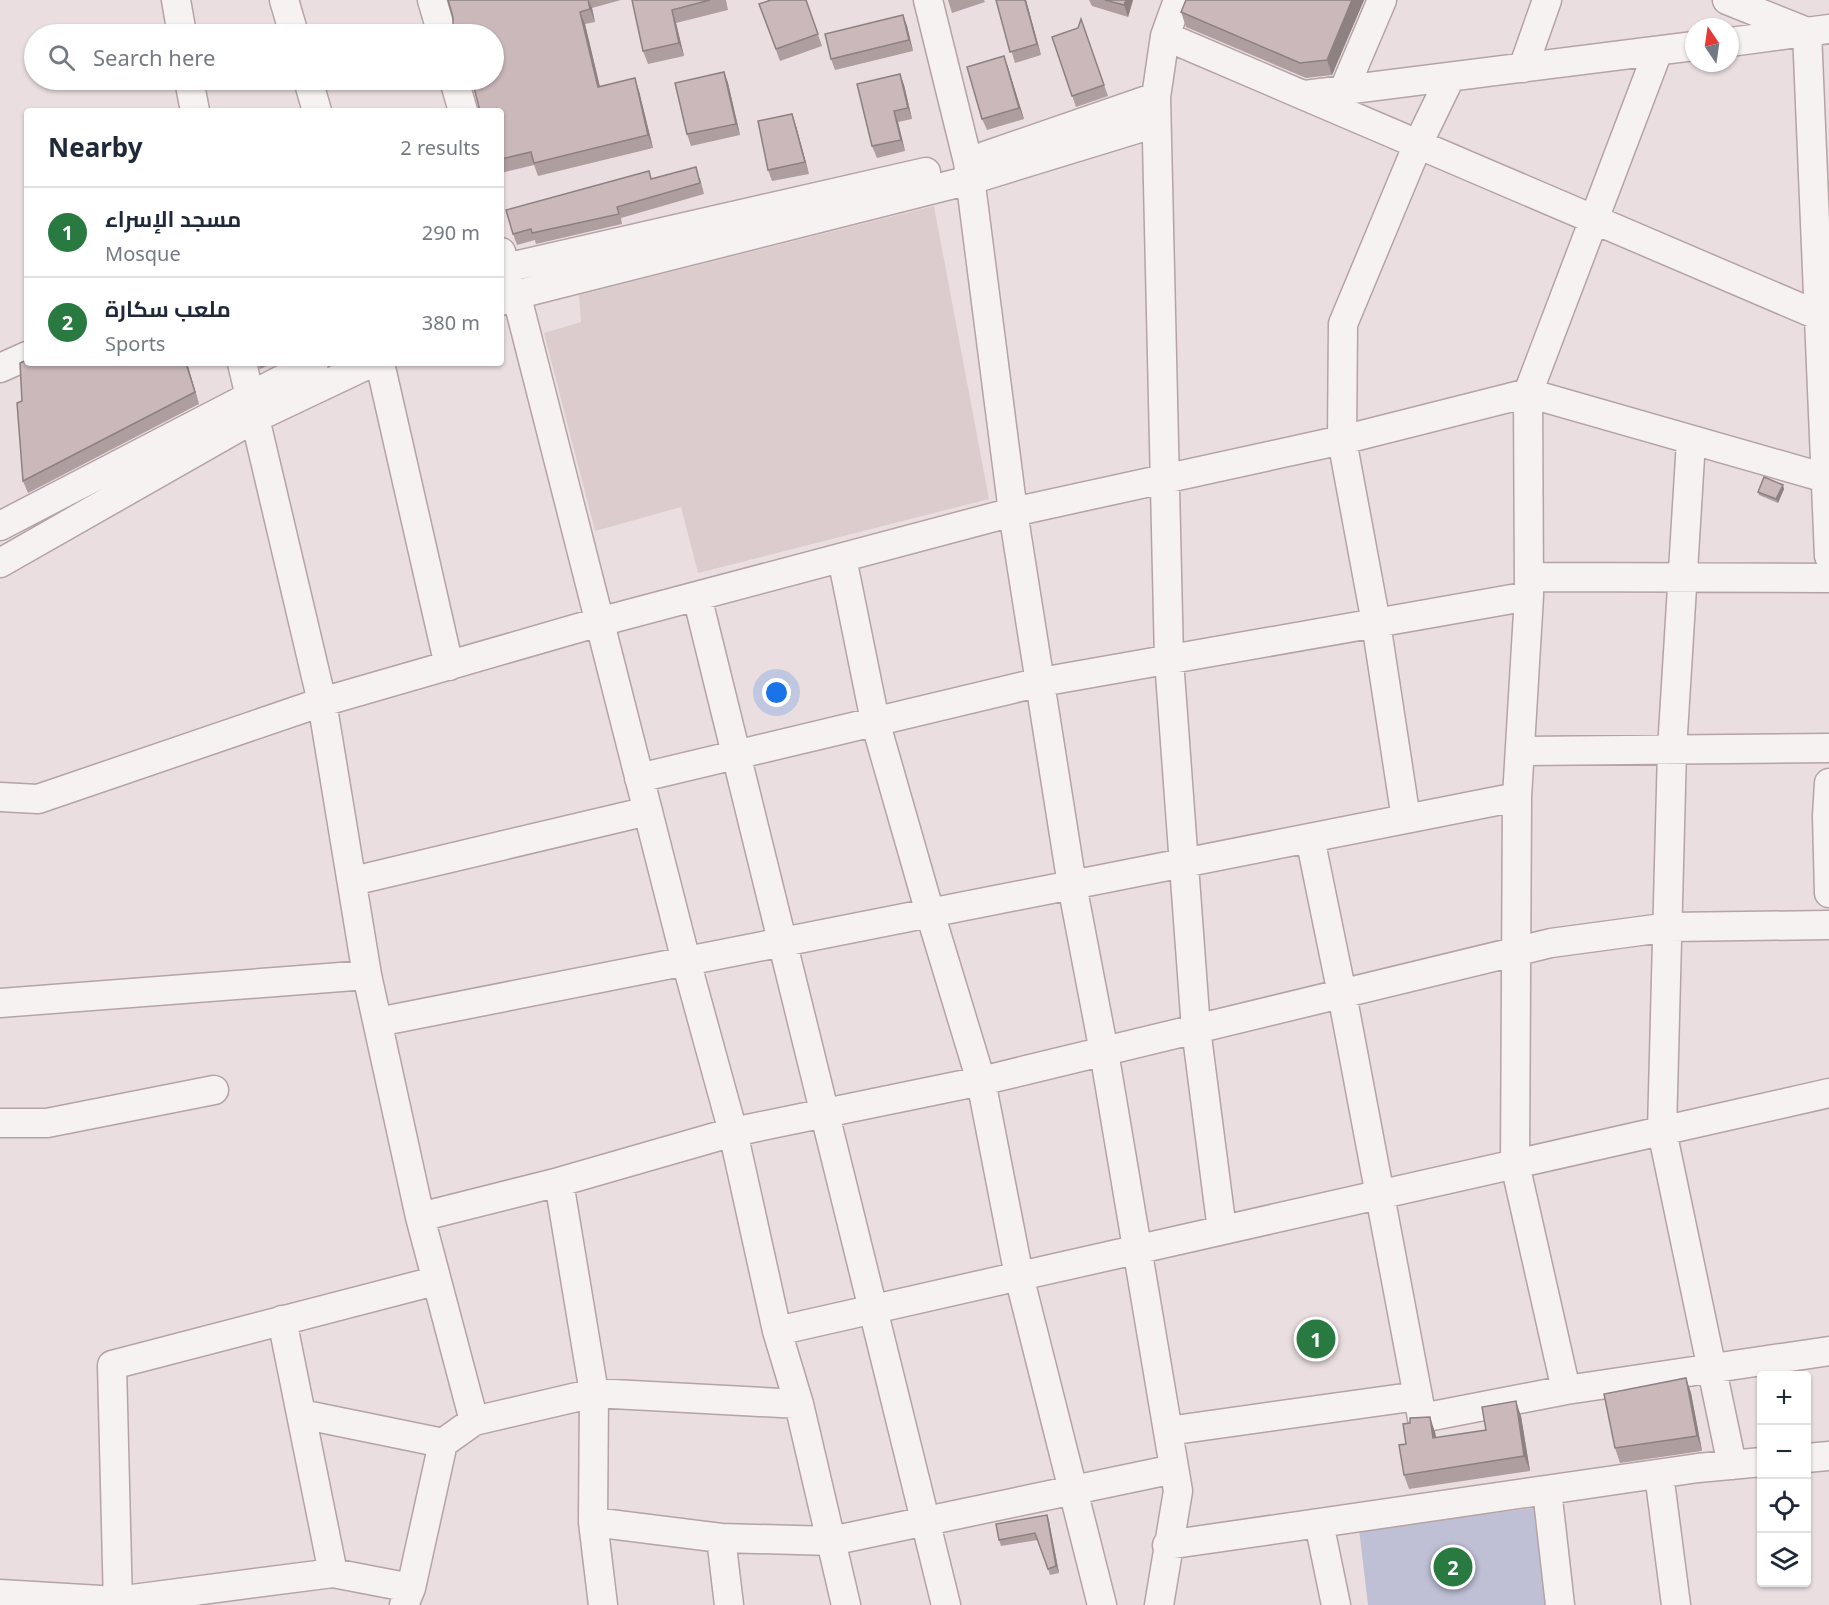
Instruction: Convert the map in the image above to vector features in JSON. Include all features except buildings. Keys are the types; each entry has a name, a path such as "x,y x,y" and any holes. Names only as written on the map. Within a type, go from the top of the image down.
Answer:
{"street":[{"path":"176,0 180,24"},
{"path":"284,0 291,24"},
{"path":"432,0 439,24"},
{"path":"928,0 969,171 1013,512 1072,885 1104,1052 1178,1491 1167,1545 1159,1605"},
{"path":"1178,0 1165,36 1156,110 1169,660 1196,1029 1222,1230"},
{"path":"1339,100 1382,0"},
{"path":"1522,68 1547,0"},
{"path":"1727,0 1818,31"},
{"path":"1739,41 1818,31"},
{"path":"1818,31 1829,556"},
{"path":"1165,36 1303,95 1339,100 1450,78 1685,47"},
{"path":"1566,1390 1515,1164 1517,797 1529,586 1528,393 1592,219 1658,51"},
{"path":"1406,819 1376,623 1342,440 1343,324 1418,144 1450,78"},
{"path":"191,90 194,108"},
{"path":"311,90 316,108"},
{"path":"457,90 462,108"},
{"path":"1339,100 1418,144 1824,318"},
{"path":"508,298 969,171 1156,110"},
{"path":"504,263 969,171"},
{"path":"504,275 508,298 599,622 686,961 733,1132 777,1331 799,1404 846,1605"},
{"path":"0,368 24,357"},
{"path":"243,366 322,702 367,975 420,1217 435,1281 474,1421"},
{"path":"0,563 252,407 310,366"},
{"path":"0,526 252,407 363,366"},
{"path":"381,366 449,666"},
{"path":"0,797 39,800 322,702 599,622 1013,512 1342,440 1528,393 1827,479"},
{"path":"1691,441 1672,750 1670,927 1662,1131 1731,1465"},
{"path":"842,558 875,721 981,1081 1019,1276 1102,1605"},
{"path":"639,778 1041,682 1376,623 1529,586 1683,578 1829,578"},
{"path":"696,596 946,1605"},
{"path":"1520,751 1829,748"},
{"path":"1829,783 1827,816 1829,893"},
{"path":"378,1022 1517,797"},
{"path":"352,881 648,811"},
{"path":"1310,838 1342,994 1378,1195 1422,1418 1566,1390 1829,1351"},
{"path":"420,1217 559,1182 733,1132 981,1081 1551,943 1670,927 1829,925"},
{"path":"0,1003 367,975"},
{"path":"0,1123 47,1123 214,1090"},
{"path":"777,1331 1829,1093"},
{"path":"559,1182 594,1393 593,1521 603,1605"},
{"path":"118,1603 112,1365 435,1281"},
{"path":"282,1320 333,1573"},
{"path":"0,1594 118,1603 333,1573 408,1596 443,1443 474,1421 594,1393 799,1404"},
{"path":"1168,1431 1418,1396"},
{"path":"301,1414 443,1443"},
{"path":"1811,1458 1829,1456"},
{"path":"1167,1545 1659,1474 1757,1462"},
{"path":"593,1521 720,1538 831,1541 1174,1469"},
{"path":"1659,1474 1676,1605"},
{"path":"1547,1490 1560,1605"},
{"path":"1319,1523 1336,1605"},
{"path":"720,1538 729,1605"}],"shaded area":[{"path":"934,206 989,499 698,573 681,507 595,531 544,333 581,322 579,295"},
{"path":"1534,1508 1546,1605 1368,1605 1359,1529"}],"place":[{"name":"مسجد الإسراء","path":"1316,1339"},
{"name":"ملعب سكارة","path":"1453,1567"}]}
